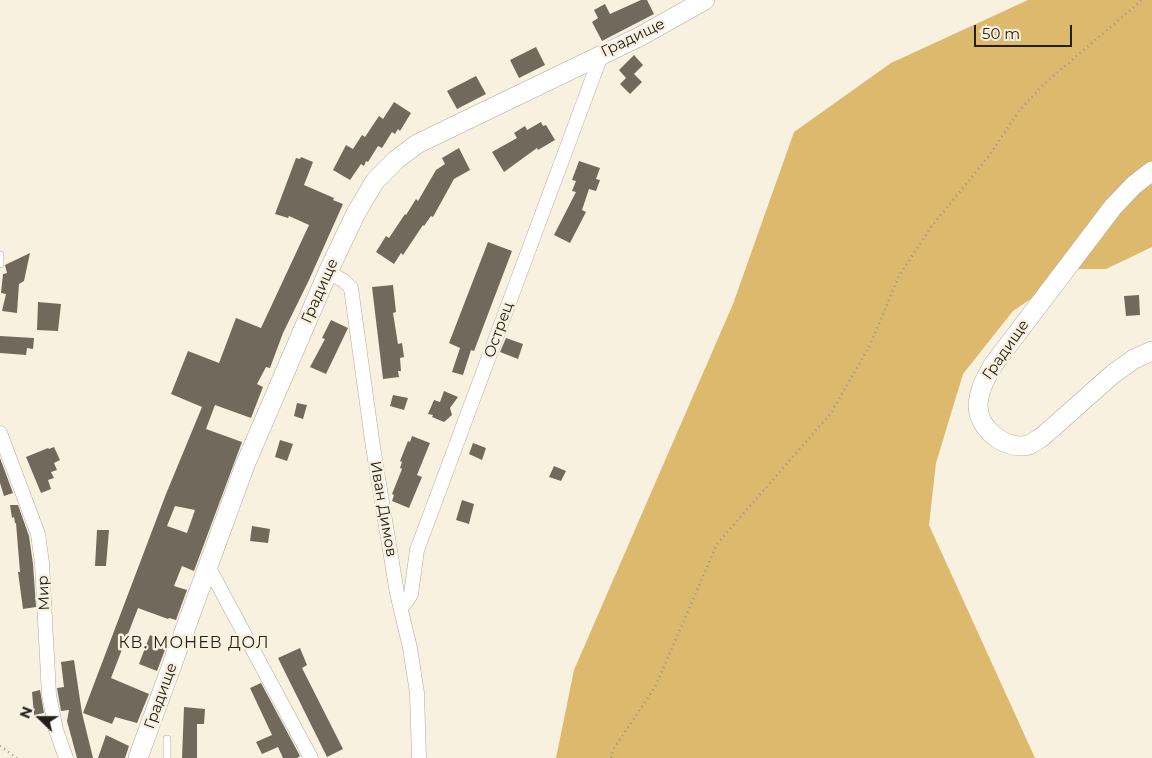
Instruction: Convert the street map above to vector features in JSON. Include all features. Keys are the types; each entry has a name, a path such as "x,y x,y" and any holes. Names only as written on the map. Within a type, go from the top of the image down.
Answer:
{"street":[{"name":"Градище","path":"138,758 246,465 328,272 356,213 375,181 396,160 417,144 602,53 641,36 705,0"},
{"name":"Острец","path":"401,607 411,594 417,550 602,53"},
{"name":"Градище","path":"1152,171 1134,185 1113,207 993,365 981,386 978,406 982,420 990,434 1003,441 1014,445 1029,445 1042,437 1113,374 1134,358 1152,351"},
{"name":"Иван Димов","path":"328,272 344,281 351,288 373,447 418,693 419,758"},
{"name":"Мир","path":"0,432 38,534 42,563 50,694 56,730 66,758"},
{"path":"209,568 311,758"}],"lane":[{"path":"0,255 0,264"},
{"path":"167,739 168,758"}],"path":[{"path":"611,758 613,750 655,687 717,544 831,413 870,346 899,276 931,227 990,156 1018,112 1043,86 1142,0"},
{"path":"0,746 17,758"}],"shaded area":[{"path":"1028,0 1152,0 1152,247 1106,269 1075,269 1013,311 963,374 936,463 929,525 1035,758 556,758 574,670 733,304 794,132 891,63"}],"building":[{"path":"641,0 647,0 654,14 602,41 592,22 598,18 594,10 605,4 610,14"},
{"path":"536,47 545,65 519,78 510,60"},
{"path":"634,55 643,65 634,74 642,82 630,94 620,84 626,78 619,70"},
{"path":"476,76 486,94 457,109 447,91"},
{"path":"394,102 411,113 400,131 398,129 395,134 392,132 382,148 378,146 368,162 366,161 364,166 361,164 350,180 333,170 346,145 353,149 362,135 365,137 379,116 383,119"},
{"path":"541,122 543,126 546,125 555,140 538,150 537,148 504,172 492,152 517,138 514,133 525,126 527,130"},
{"path":"459,148 470,170 454,179 433,217 431,216 423,225 403,255 401,253 394,264 376,252 386,236 389,238 416,199 418,201 436,170 445,164 442,158"},
{"path":"301,157 313,162 304,185 343,204 283,333 270,368 266,367 257,384 263,387 251,418 215,405 206,429 242,442 194,571 182,566 174,586 187,590 176,620 138,608 111,678 149,694 137,723 115,717 112,724 83,713 166,494 202,407 171,394 188,351 219,363 236,318 261,328 309,225 289,216 288,218 275,214 296,158 300,159","holes":["175,506 195,510 187,533 167,526"]},
{"path":"579,161 600,168 596,179 600,180 596,191 589,189 582,210 586,212 570,243 554,235 576,192 572,191 576,181 572,180"},
{"path":"488,242 512,251 474,351 471,350 463,375 452,372 460,348 449,343"},
{"path":"30,253 24,281 19,284 17,313 2,311 6,294 1,293 3,274 7,273 5,265"},
{"path":"393,285 396,312 393,313 398,344 402,343 404,357 400,358 401,371 398,371 399,377 383,379 372,287"},
{"path":"1139,295 1140,315 1126,316 1124,296"},
{"path":"38,302 61,304 58,331 37,330"},
{"path":"331,320 348,328 326,374 310,367 325,339 322,338"},
{"path":"0,336 34,338 33,349 27,348 26,355 0,353"},
{"path":"506,338 523,344 518,359 500,352"},
{"path":"444,391 458,397 450,408 452,415 444,422 428,414 434,400 440,402"},
{"path":"393,395 408,398 404,410 390,406"},
{"path":"297,403 307,405 303,419 294,416"},
{"path":"412,436 430,443 417,475 422,477 409,508 392,501 394,495 392,494 402,469 400,468 402,462 400,461"},
{"path":"280,440 293,444 287,461 275,457"},
{"path":"473,443 486,448 482,460 469,454"},
{"path":"54,447 60,460 54,463 57,470 51,472 54,478 48,480 51,489 41,493 26,457"},
{"path":"0,458 13,493 4,496 0,483"},
{"path":"554,466 566,471 561,481 549,477"},
{"path":"462,500 474,504 469,524 456,520"},
{"path":"10,505 18,505 29,536 36,607 23,609 18,572 20,572 16,523 14,517 12,518"},
{"path":"252,526 270,529 268,543 250,541"},
{"path":"97,530 109,530 106,566 95,566"},
{"path":"150,635 168,642 157,671 139,664"},
{"path":"300,648 307,665 302,668 343,749 327,757 278,658"},
{"path":"74,660 82,713 93,758 77,758 67,721 69,710 61,711 57,688 64,687 61,662"},
{"path":"261,683 300,756 297,758 283,758 278,747 262,754 256,742 272,735 250,688"},
{"path":"40,690 44,713 34,715 32,692"},
{"path":"184,707 205,709 204,724 197,724 197,758 182,758"},
{"path":"106,735 129,746 125,758 98,758"}],"district":[{"name":"КВ. МОНЕВ ДОЛ","path":"194,643"}]}
